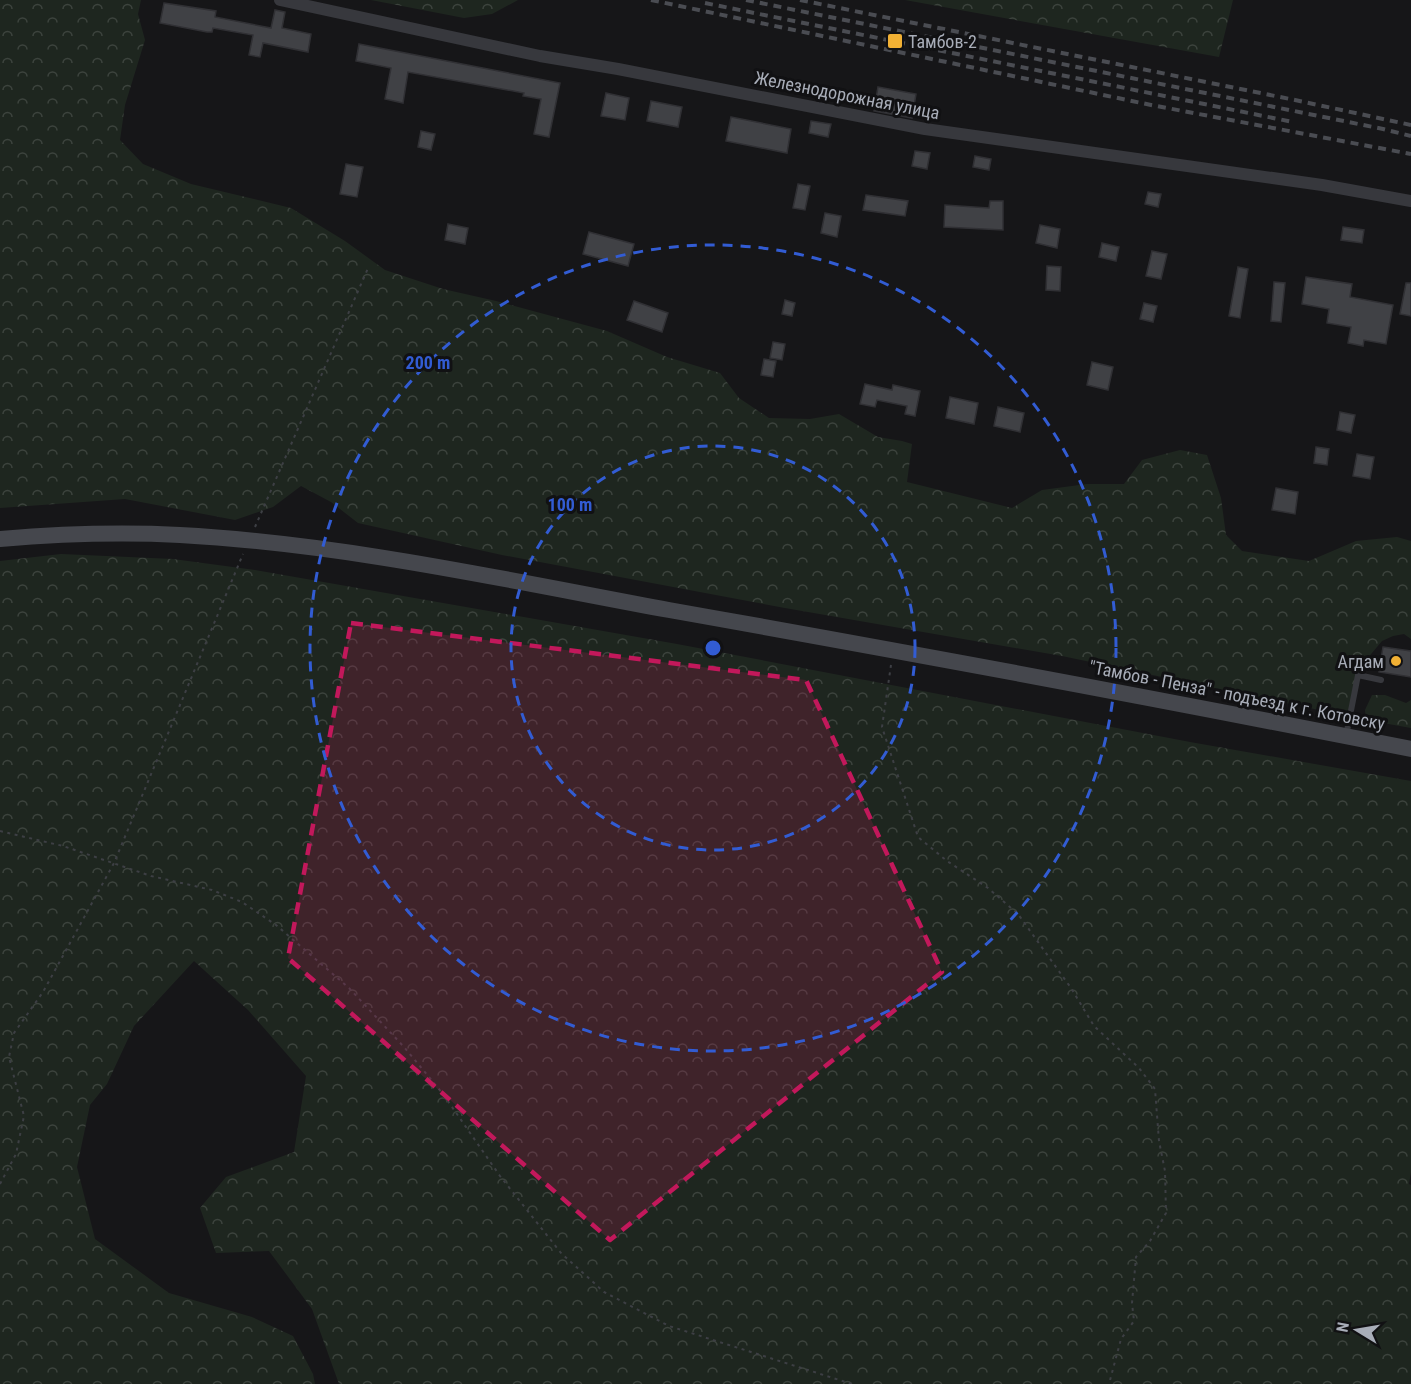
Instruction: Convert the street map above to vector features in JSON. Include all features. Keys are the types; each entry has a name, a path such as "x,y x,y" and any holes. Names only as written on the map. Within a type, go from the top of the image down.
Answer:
{"main road":[{"name":"\"Тамбов - Пенза\" - подъезд к г. Котовску","path":"0,539 142,534 249,540 416,564 1057,680 1411,749"}],"street":[{"name":"Железнодорожная улица","path":"280,0 540,56 925,129 1322,185 1411,201"}],"lane":[{"path":"1346,736 1358,675 1381,680"}],"path":[{"path":"0,1184 16,1154 24,1116 9,1057 14,1033 43,992 114,863 249,540 369,266"},
{"path":"893,650 882,727 918,837 947,861 988,888 1018,914 1071,988 1094,1026 1139,1068 1155,1089 1159,1141 1165,1171 1166,1213 1150,1241 1136,1257 1132,1303 1134,1321 1121,1339 1109,1384"},
{"path":"0,831 63,846 151,876 212,890 242,902 276,925 349,988 404,1047 443,1094 500,1176 561,1253 604,1292 669,1326 852,1384"}],"highlighted area":[{"path":"351,623 806,680 942,972 610,1240 288,958"}],"green space":[{"path":"0,0 141,0 138,14 145,40 125,105 120,140 143,164 191,184 291,208 345,241 385,270 443,289 607,331 667,357 720,373 739,398 769,418 810,419 839,414 878,437 912,444 907,482 1012,508 1042,490 1087,484 1124,484 1142,460 1180,450 1207,455 1221,498 1226,535 1242,551 1309,561 1356,541 1397,537 1411,541 1411,639 1404,634 1382,641 1356,672 1348,716 1062,656 785,608 502,555 358,523 331,502 301,486 273,507 235,520 125,499 0,508"},
{"path":"371,0 518,0 492,14 464,18"},
{"path":"905,0 1233,0 1219,57"},
{"path":"61,554 173,559 255,570 677,644 1190,742 1411,781 1411,1172 1409,1184 1411,1185 1411,1384 339,1384 312,1309 269,1251 216,1253 200,1208 226,1177 294,1152 306,1076 248,1010 194,961 134,1026 107,1084 90,1105 77,1167 95,1239 169,1293 252,1317 293,1336 313,1374 315,1384 0,1384 0,561"},
{"path":"1372,695 1385,695 1406,703 1411,700 1411,728 1366,720 1365,710"}],"building":[{"path":"164,3 216,11 215,17 271,28 275,10 285,12 282,28 311,34 308,52 263,43 260,57 249,55 253,35 213,28 212,32 207,32 160,23"},
{"path":"359,44 560,83 549,137 534,134 541,99 523,96 524,93 408,72 403,103 385,99 391,68 356,61"},
{"path":"878,87 916,94 912,118 874,111"},
{"path":"606,93 629,98 625,120 601,116"},
{"path":"651,101 682,107 678,127 647,121"},
{"path":"731,117 791,129 787,153 726,141"},
{"path":"811,121 831,124 828,137 809,133"},
{"path":"421,131 435,134 431,150 418,147"},
{"path":"915,151 930,153 927,169 912,166"},
{"path":"975,156 991,159 989,170 973,167"},
{"path":"346,164 363,167 357,197 340,194"},
{"path":"798,184 810,186 805,210 793,208"},
{"path":"1148,192 1161,194 1158,207 1145,204"},
{"path":"866,195 908,201 905,216 863,210"},
{"path":"990,201 1003,201 1003,230 944,227 945,205 989,208"},
{"path":"825,213 841,216 837,237 821,233"},
{"path":"448,224 468,228 465,244 445,240"},
{"path":"1040,225 1060,229 1057,248 1036,243"},
{"path":"1343,227 1364,230 1362,243 1341,240"},
{"path":"589,232 634,244 628,266 583,254"},
{"path":"1102,243 1119,247 1116,261 1099,257"},
{"path":"1152,251 1167,254 1161,279 1146,276"},
{"path":"1047,266 1061,267 1060,291 1046,290"},
{"path":"1238,267 1248,269 1240,318 1229,316"},
{"path":"1306,277 1352,284 1350,297 1393,305 1386,344 1364,340 1363,346 1348,343 1351,327 1327,323 1329,309 1302,304"},
{"path":"1274,282 1285,283 1281,322 1271,321"},
{"path":"1406,283 1411,283 1411,316 1400,314"},
{"path":"785,300 795,303 792,316 782,314"},
{"path":"634,301 668,313 662,332 627,320"},
{"path":"1144,303 1157,306 1153,322 1140,319"},
{"path":"773,342 785,344 782,360 770,358"},
{"path":"764,359 776,361 773,377 761,375"},
{"path":"1092,362 1113,367 1108,390 1087,385"},
{"path":"865,384 892,390 893,385 920,391 915,416 905,414 907,406 877,400 875,407 860,404"},
{"path":"950,397 978,403 974,424 946,418"},
{"path":"998,407 1024,413 1020,432 994,426"},
{"path":"1340,412 1355,415 1351,433 1337,430"},
{"path":"1316,447 1329,449 1327,465 1314,463"},
{"path":"1357,454 1374,457 1370,479 1353,476"},
{"path":"1276,488 1298,492 1295,514 1272,510"},
{"name":"Агдам","path":"1383,647 1411,651 1411,677 1379,672"}],"railway":[{"path":"651,0 1151,105 1411,154"},
{"path":"746,0 1411,136"},
{"path":"800,0 1411,125"},
{"path":"705,3 1293,122"}],"place":[{"name":"Тамбов-2","path":"895,41"},
{"name":"Агдам","path":"1396,661"}]}
